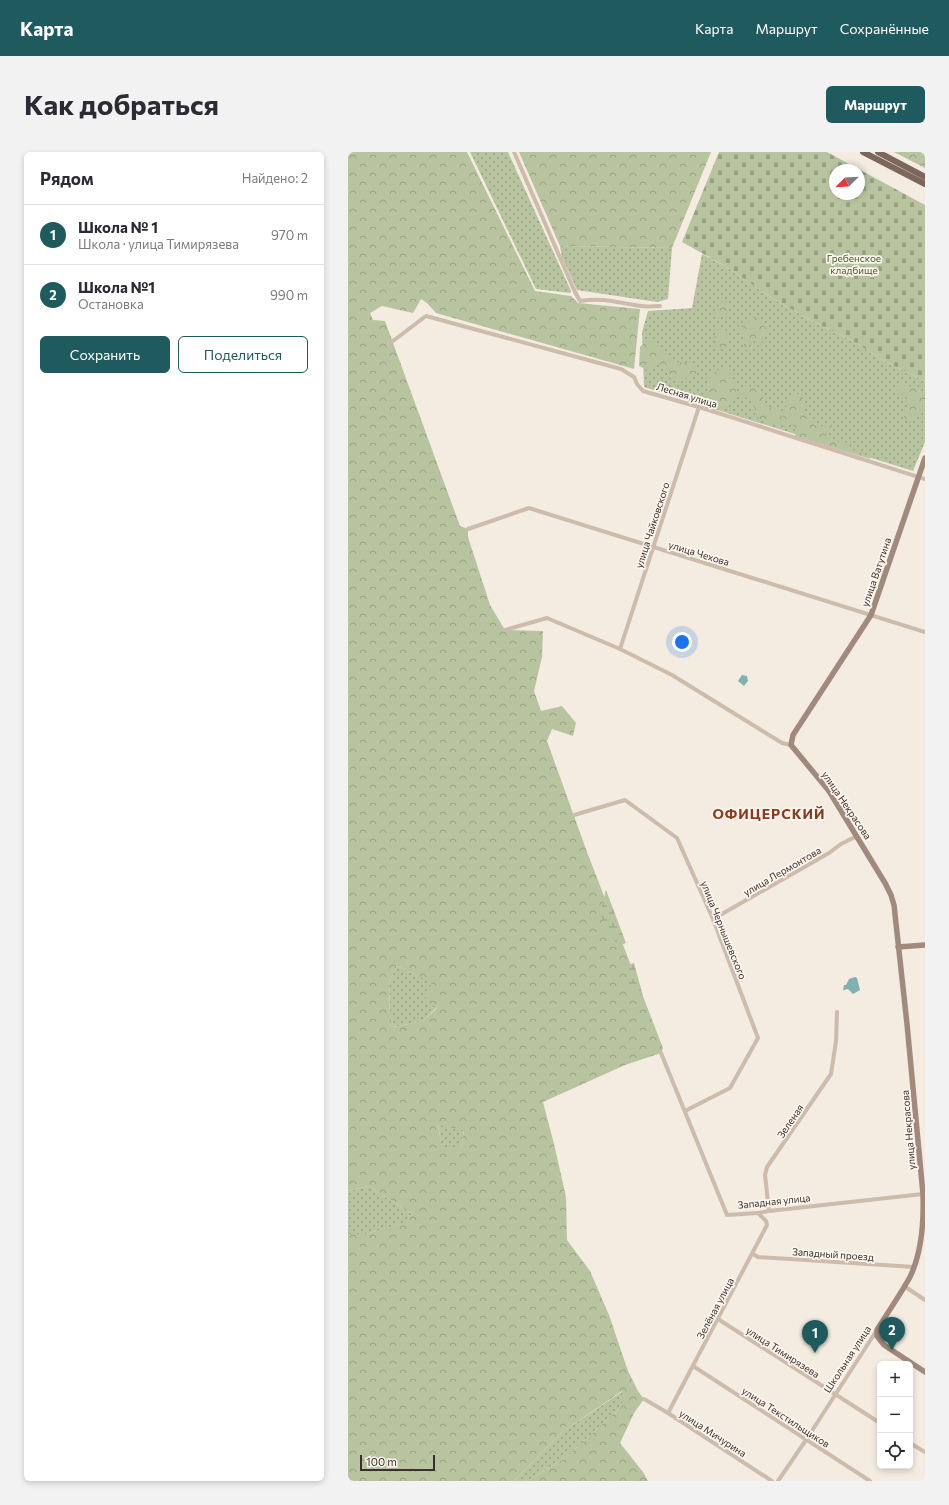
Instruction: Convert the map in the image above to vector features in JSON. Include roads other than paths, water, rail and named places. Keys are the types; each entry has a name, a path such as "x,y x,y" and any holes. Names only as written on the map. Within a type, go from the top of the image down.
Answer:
{"main road":[{"path":"863,152 925,184"},
{"path":"878,152 925,177"}],"street":[{"path":"514,152 580,301 594,299 609,300 642,307 660,306"},
{"name":"Лесная улица","path":"389,344 426,316 621,369 634,377 637,384 643,391 699,407 925,479"},
{"name":"улица Чайковского","path":"620,649 699,407"},
{"name":"улица Ватутина","path":"792,745 793,735 871,615 925,458"},
{"name":"улица Чехова","path":"468,529 529,508 925,632"},
{"name":"улица Некрасова","path":"505,630 547,618 620,649 672,675 782,743 792,745 829,791 891,895 907,1024 924,1194"},
{"name":"улица Чернышевского","path":"574,815 625,800 677,838 713,919 758,1038 730,1088 685,1110"},
{"name":"улица Лермонтова","path":"713,919 857,836"},
{"path":"898,947 925,945"},
{"name":"Зеленая","path":"769,1211 765,1175 767,1167 831,1074 836,1041 836,1012"},
{"name":"Западная улица","path":"661,1053 728,1215 758,1213 924,1194"},
{"name":"Школьная улица","path":"778,1481 877,1330 914,1267 919,1248 924,1215 924,1194"},
{"name":"Зелёная улица","path":"668,1413 767,1225 766,1220 758,1213"},
{"path":"919,1248 925,1250"},
{"name":"Западный проезд","path":"753,1254 758,1257 914,1267"},
{"path":"904,1286 925,1300"},
{"name":"улица Тимирязева","path":"718,1319 877,1421"},
{"path":"877,1330 877,1336 884,1345 925,1372"},
{"name":"улица Текстильщиков","path":"693,1366 870,1481"},
{"name":"улица Мичурина","path":"644,1399 772,1481"},
{"path":"913,1445 925,1452"}],"water":[{"path":"742,675 747,676 748,681 744,686 738,681"},
{"path":"855,977 857,978 860,990 853,994 848,989 843,990 844,985 846,985 849,979"}],"place":[{"name":"Школа №1","path":"892,1350"},
{"name":"Школа № 1","path":"815,1353"}],"district":[{"name":"ОФИЦЕРСКИЙ","path":"769,813"}],"park label":[{"name":"Гребенское кладбище","path":"854,264"}]}
